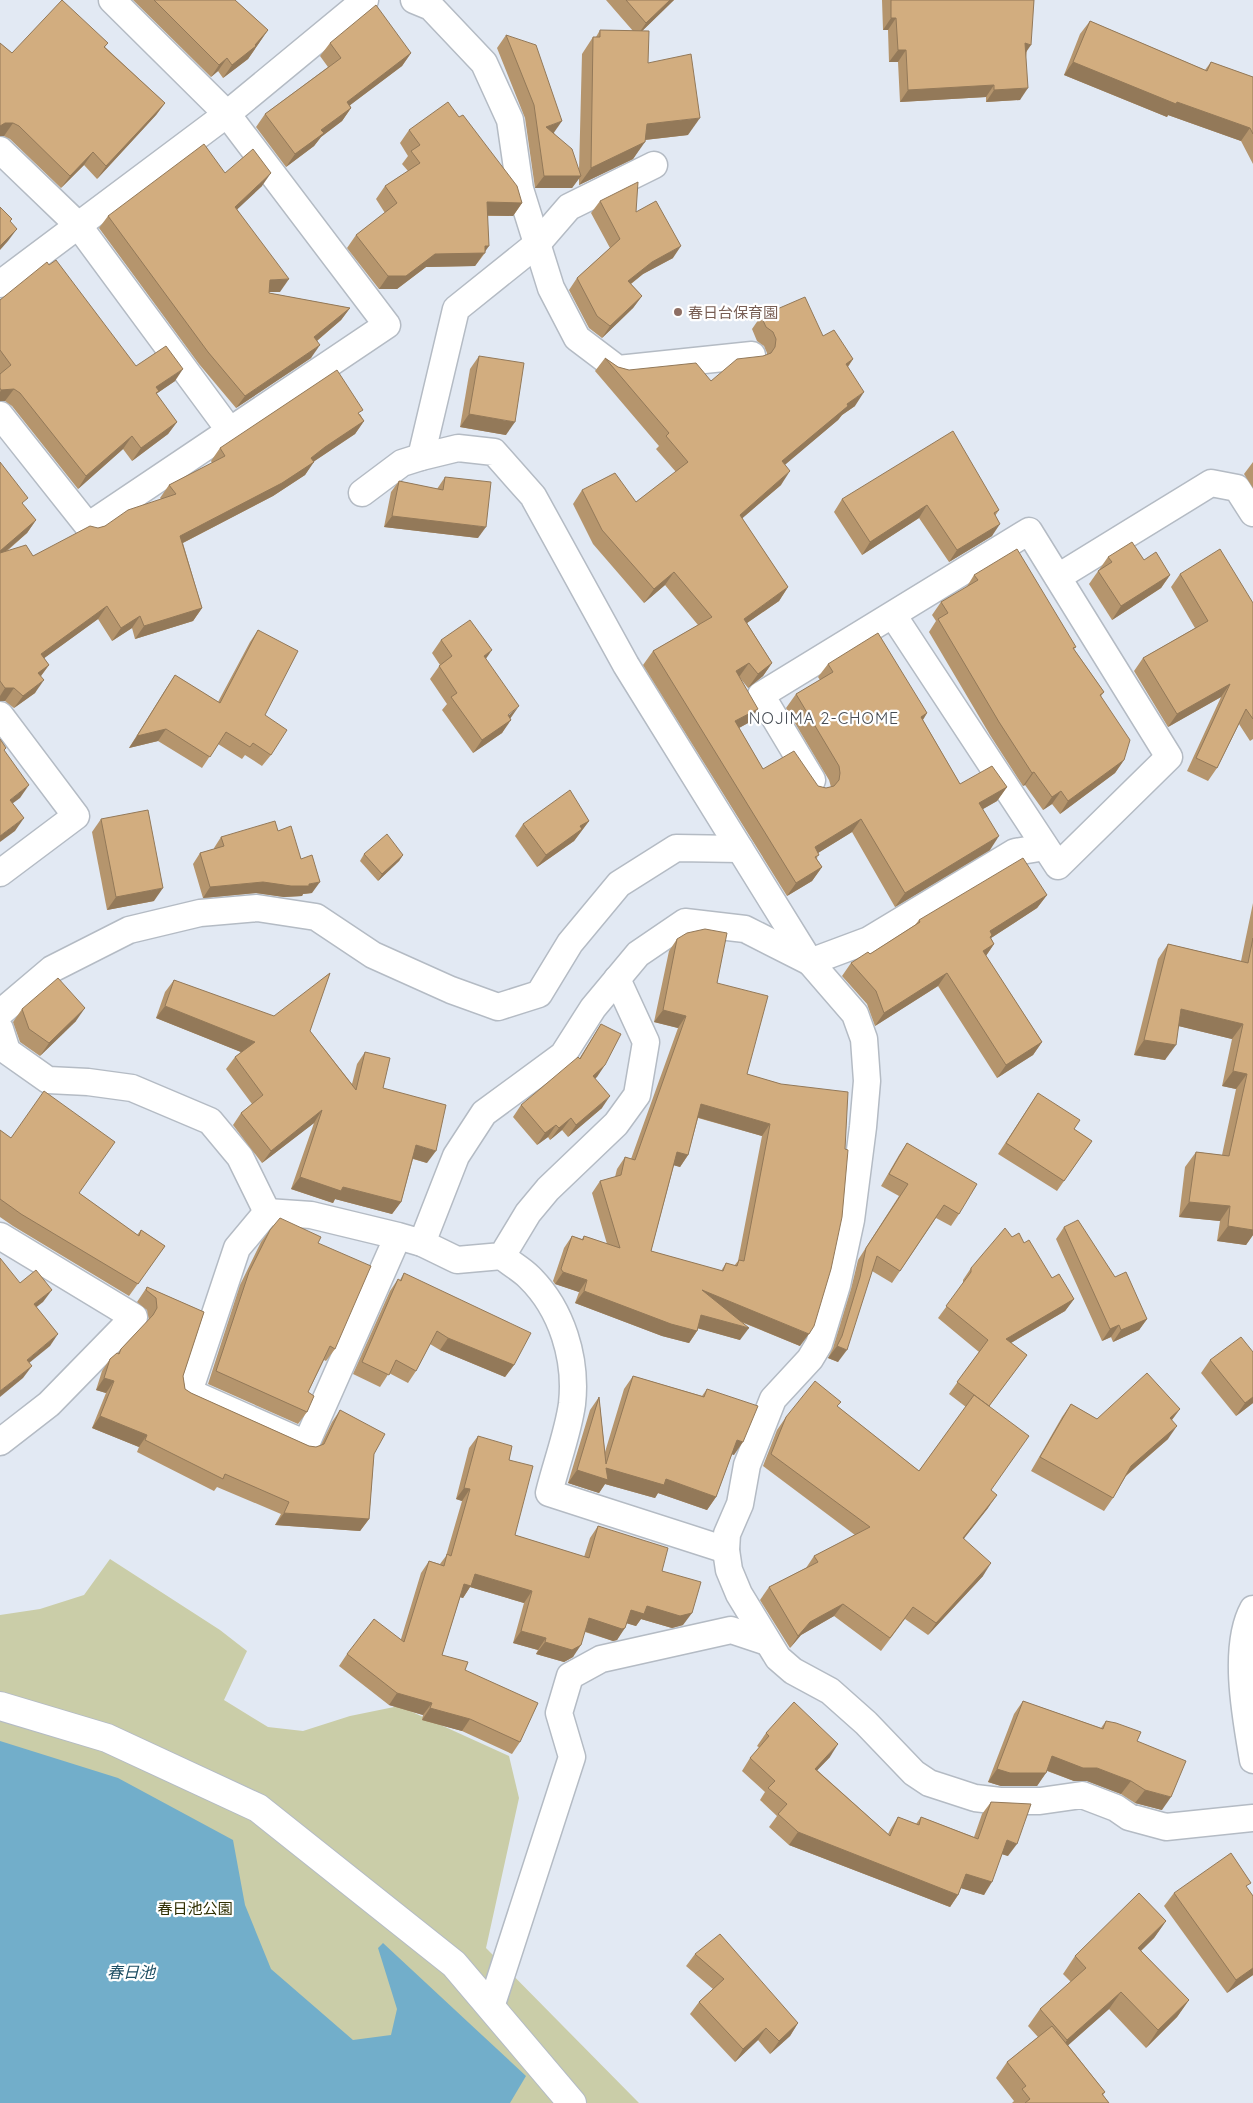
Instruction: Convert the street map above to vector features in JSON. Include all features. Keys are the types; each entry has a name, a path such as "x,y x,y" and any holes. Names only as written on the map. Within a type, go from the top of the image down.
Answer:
{"street":[{"path":"0,415 88,526 387,325 227,114 112,0"},
{"path":"0,284 227,114 365,0"},
{"path":"414,0 431,7 484,63 510,120 520,189 551,288 577,338 618,369 752,355"},
{"path":"0,150 78,225 230,431"},
{"path":"421,457 456,309 537,244 569,207 654,165"},
{"path":"362,493 402,463 421,457 458,448 494,452 533,496 626,665 810,962 855,1014 864,1039 866,1090 851,1220 828,1322 819,1344 810,1359 773,1399 747,1465 740,1504 727,1534 726,1550 729,1570 739,1594 767,1642 778,1658 793,1671 830,1691 866,1723 914,1773 929,1783 953,1792 975,1798 1000,1801 1040,1801 1082,1795 1116,1808 1129,1817 1166,1827 1253,1818"},
{"path":"1058,577 1211,483 1237,488 1253,513"},
{"path":"816,788 761,695 1029,531 1169,757 1058,866 893,615"},
{"path":"0,715 76,816 0,873"},
{"path":"266,1212 237,1248 189,1392 306,1444 410,1239 456,1156 484,1113 563,1055 593,1008 638,954 685,922 745,928 810,962 869,940 1014,852 1045,847"},
{"path":"0,1013 52,969 129,930 200,913 257,908 316,917 373,955 451,990 498,1007 539,994 570,943 618,884 676,848 740,849"},
{"path":"502,1256 528,1212 548,1189 616,1124 637,1095 646,1042 617,980"},
{"path":"2,1045 48,1080 88,1082 132,1088 210,1121 240,1157 266,1212"},
{"path":"266,1212 311,1215 410,1239 457,1260 502,1256 529,1276 545,1296 559,1320 569,1348 573,1380 572,1405 549,1493 726,1550"},
{"path":"0,1236 134,1317 49,1404 0,1442"},
{"path":"1253,1609 1249,1616 1243,1649 1243,1692 1253,1760"},
{"path":"491,2008 572,1758 560,1713 570,1676 601,1659 731,1630 767,1642"},
{"path":"0,1706 107,1738 258,1808 454,1964 572,2103"}],"green space":[{"name":"春日池公園","path":"110,1559 220,1630 247,1651 224,1700 268,1727 303,1731 350,1716 399,1706 509,1756 519,1798 486,1948 639,2103 0,2103 0,1615 40,1609 84,1595"}],"water":[{"name":"春日池","path":"0,1741 118,1778 233,1840 245,1905 271,1969 353,2040 391,2035 397,2009 378,1948 383,1943 526,2076 510,2103 0,2103"}],"building":[{"path":"62,0 108,43 104,47 165,103 106,166 93,152 70,176 19,126 13,123 5,123 0,126 0,43 12,53"},
{"path":"154,0 235,0 268,30 256,46 232,65 227,58 219,65"},
{"path":"626,0 670,0 646,23"},
{"path":"891,0 1034,0 1031,45 1025,43 1028,88 994,90 994,85 908,90 906,50 898,50 896,18 891,18"},
{"path":"376,5 411,53 347,102 351,108 321,130 324,133 295,154 265,114 341,58 330,43"},
{"path":"1090,21 1207,71 1211,62 1253,77 1253,134 1250,128 1177,102 1176,104 1073,62"},
{"path":"600,30 649,31 648,63 691,54 700,118 647,124 645,142 591,168 593,37 600,37"},
{"path":"506,35 536,45 562,121 546,127 572,149 581,176 544,176 534,105"},
{"path":"448,102 459,117 463,115 517,186 522,203 487,202 489,246 485,246 485,253 435,254 406,276 388,276 356,235 397,203 385,186 420,163 411,151 420,145 409,130"},
{"path":"204,144 225,173 253,149 271,173 235,207 289,279 270,280 269,293 350,308 314,337 320,345 245,396 208,352 108,216"},
{"path":"638,182 636,212 656,201 681,246 652,262 628,281 642,296 610,326 597,316 577,278 620,239 600,201"},
{"path":"0,207 12,219 10,221 17,229 0,246"},
{"path":"56,260 136,366 166,346 183,369 156,387 159,391 156,393 177,422 141,448 132,436 86,476 20,393 14,389 1,390 0,388 0,374 11,365 0,350 0,300 47,262 49,265"},
{"path":"805,297 823,336 834,330 853,359 846,364 864,392 847,404 848,406 782,461 790,471 740,515 788,587 744,619 772,663 758,674 749,663 736,671 758,709 735,721 763,769 794,751 818,786 826,788 834,786 839,780 839,766 796,694 833,672 828,664 878,633 927,713 921,717 960,784 992,766 1007,787 979,803 999,836 905,893 861,819 815,847 819,855 815,857 822,867 796,883 653,651 712,617 674,572 654,589 602,530 582,490 615,473 636,502 688,462 666,436 669,433 605,358 618,367 629,370 696,363 711,381 737,359 763,356 771,353 775,347 776,339 773,332 766,327 761,316"},
{"path":"479,356 524,363 515,422 469,414"},
{"path":"337,370 363,410 358,413 364,421 325,447 311,458 314,462 282,483 180,536 202,608 144,626 140,616 121,628 107,606 41,654 49,665 38,673 44,680 23,696 14,688 5,688 0,681 0,553 26,545 33,556 90,526 98,528 105,526 128,510 176,494 169,485 225,456 220,448"},
{"path":"953,431 999,510 994,513 1000,524 957,550 927,505 870,542 842,499"},
{"path":"0,462 28,498 22,503 36,520 0,551"},
{"path":"445,477 491,482 486,527 392,516 399,481 443,490"},
{"path":"1132,542 1144,560 1156,552 1170,575 1121,606 1098,571 1112,562 1108,557"},
{"path":"1017,549 1076,647 1073,648 1104,692 1100,695 1130,740 1124,760 1068,801 1061,791 1052,797 1034,772 1032,773 999,722 938,619 948,613 941,602 978,580 974,575"},
{"path":"1220,549 1253,603 1253,719 1246,709 1217,768 1196,758 1230,684 1177,714 1143,658 1208,621 1180,574"},
{"path":"470,620 492,650 484,656 519,706 508,715 511,720 482,740 451,697 457,693 439,666 452,656 441,640"},
{"path":"258,630 298,651 265,715 287,730 271,755 253,743 250,747 226,732 210,757 166,729 137,736 175,675 220,703"},
{"path":"0,739 6,748 4,750 29,785 10,800 24,818 0,836"},
{"path":"570,790 589,821 580,826 582,829 546,855 523,824"},
{"path":"148,810 163,888 116,897 101,819"},
{"path":"275,821 278,831 291,826 301,859 312,855 320,882 309,884 309,886 291,886 263,882 210,887 200,853 224,846 221,837"},
{"path":"387,834 403,855 382,874 364,854"},
{"path":"1023,858 1047,895 990,931 992,935 990,937 994,944 983,951 1042,1042 1006,1065 947,973 884,1013 876,991 851,963 868,952 870,954 920,922 919,920"},
{"path":"705,929 727,933 717,983 768,996 747,1074 781,1084 848,1092 845,1149 848,1150 842,1217 831,1269 814,1326 809,1334 702,1290 749,1328 701,1315 697,1331 671,1324 584,1291 587,1280 563,1272 561,1269 572,1236 583,1240 584,1236 620,1248 600,1181 621,1175 625,1157 635,1160 686,1016 663,1010 677,939 687,933","holes":["701,1104 770,1124 744,1261 739,1260 737,1266 726,1263 723,1271 651,1251 677,1152 688,1155"]},
{"path":"1253,938 1253,1230 1228,1226 1230,1206 1189,1202 1196,1152 1229,1156 1247,1074 1233,1071 1243,1024 1181,1009 1176,1045 1144,1040 1168,944 1248,963"},
{"path":"330,973 310,1031 356,1090 365,1052 390,1058 383,1088 446,1105 436,1151 416,1145 401,1202 343,1187 341,1191 300,1177 322,1110 271,1151 241,1113 263,1095 235,1057 255,1042 165,1006 174,980 274,1016"},
{"path":"58,978 85,1008 49,1043 29,1029 22,1009"},
{"path":"601,1024 621,1034 605,1065 593,1076 610,1096 576,1125 571,1118 559,1128 556,1125 545,1133 521,1105 578,1057 580,1059"},
{"path":"44,1091 115,1142 79,1193 139,1236 141,1230 165,1246 138,1284 21,1214 0,1199 0,1130 11,1138"},
{"path":"1038,1093 1080,1120 1074,1129 1092,1141 1064,1181 1006,1143"},
{"path":"907,1143 977,1184 959,1214 944,1205 900,1271 877,1256 847,1350 837,1346 842,1336 860,1277 866,1248 908,1184 889,1174"},
{"path":"280,1218 321,1237 318,1243 371,1266 335,1349 330,1346 308,1392 314,1396 307,1412 216,1371 249,1272 270,1230"},
{"path":"1078,1220 1115,1277 1126,1272 1147,1319 1121,1330 1119,1325 1110,1329 1064,1227"},
{"path":"1005,1228 1012,1237 1019,1233 1024,1243 1029,1240 1052,1278 1059,1274 1074,1299 1006,1339 1027,1355 989,1406 957,1382 988,1340 946,1306 971,1272 971,1268"},
{"path":"0,1258 20,1283 36,1270 52,1290 34,1304 58,1334 27,1360 32,1366 0,1391"},
{"path":"404,1273 531,1333 514,1365 448,1338 437,1331 416,1371 396,1360 389,1375 362,1362 398,1279 401,1281"},
{"path":"147,1287 204,1312 183,1376 185,1389 191,1393 309,1446 316,1447 324,1444 340,1410 385,1434 374,1454 369,1519 284,1513 289,1502 225,1474 223,1479 145,1440 147,1435 100,1416 114,1381 104,1378 110,1359 117,1353 119,1354 121,1349 153,1315 157,1308 156,1298 146,1290"},
{"path":"1241,1337 1253,1352 1253,1397 1245,1403 1210,1360"},
{"path":"1147,1373 1180,1409 1170,1418 1177,1426 1131,1466 1113,1498 1040,1457 1071,1404 1097,1419"},
{"path":"633,1376 704,1397 707,1389 758,1406 743,1442 737,1440 716,1497 666,1479 664,1485 606,1468 608,1480 577,1470 599,1397 606,1464"},
{"path":"815,1381 841,1402 837,1406 919,1471 974,1395 1029,1436 991,1490 997,1495 963,1538 991,1563 936,1623 913,1607 890,1638 843,1604 810,1622 798,1636 769,1587 818,1562 814,1556 870,1527 771,1454 786,1417"},
{"path":"478,1436 512,1446 509,1460 533,1466 515,1535 589,1558 598,1526 668,1548 662,1571 701,1582 692,1613 680,1616 647,1606 644,1614 631,1610 625,1628 622,1629 589,1618 581,1645 572,1650 545,1642 546,1638 521,1631 532,1591 475,1574 471,1586 464,1584 442,1655 468,1662 465,1670 538,1703 520,1742 470,1719 430,1708 432,1703 397,1693 347,1654 374,1619 404,1642 429,1561 444,1566 447,1554 451,1556 470,1489 464,1488"},
{"path":"1023,1701 1103,1729 1106,1721 1141,1732 1137,1741 1186,1761 1171,1797 1145,1790 1131,1781 1097,1768 1083,1768 1052,1756 1046,1773 1010,1773 997,1769"},
{"path":"794,1702 838,1744 815,1769 890,1836 898,1817 919,1825 921,1817 978,1839 991,1802 1031,1804 1017,1844 1007,1840 992,1882 966,1874 958,1895 798,1832 778,1814 787,1804 768,1788 775,1781 750,1758 769,1736 766,1733"},
{"path":"1231,1853 1251,1883 1246,1886 1253,1896 1253,1968 1236,1980 1174,1893"},
{"path":"1139,1893 1166,1921 1138,1948 1189,2000 1158,2030 1121,1992 1067,2040 1040,2009 1086,1968 1075,1956"},
{"path":"720,1934 798,2023 779,2041 766,2028 743,2049 699,2002 724,1979 695,1954"},
{"path":"1052,2026 1105,2092 1102,2094 1109,2103 1025,2103 1030,2099 1022,2089 1026,2086 1007,2062"}],"place":[{"name":"春日台保育園","path":"678,312"}],"district":[{"name":"NOJIMA 2-CHOME","path":"824,718"}]}
